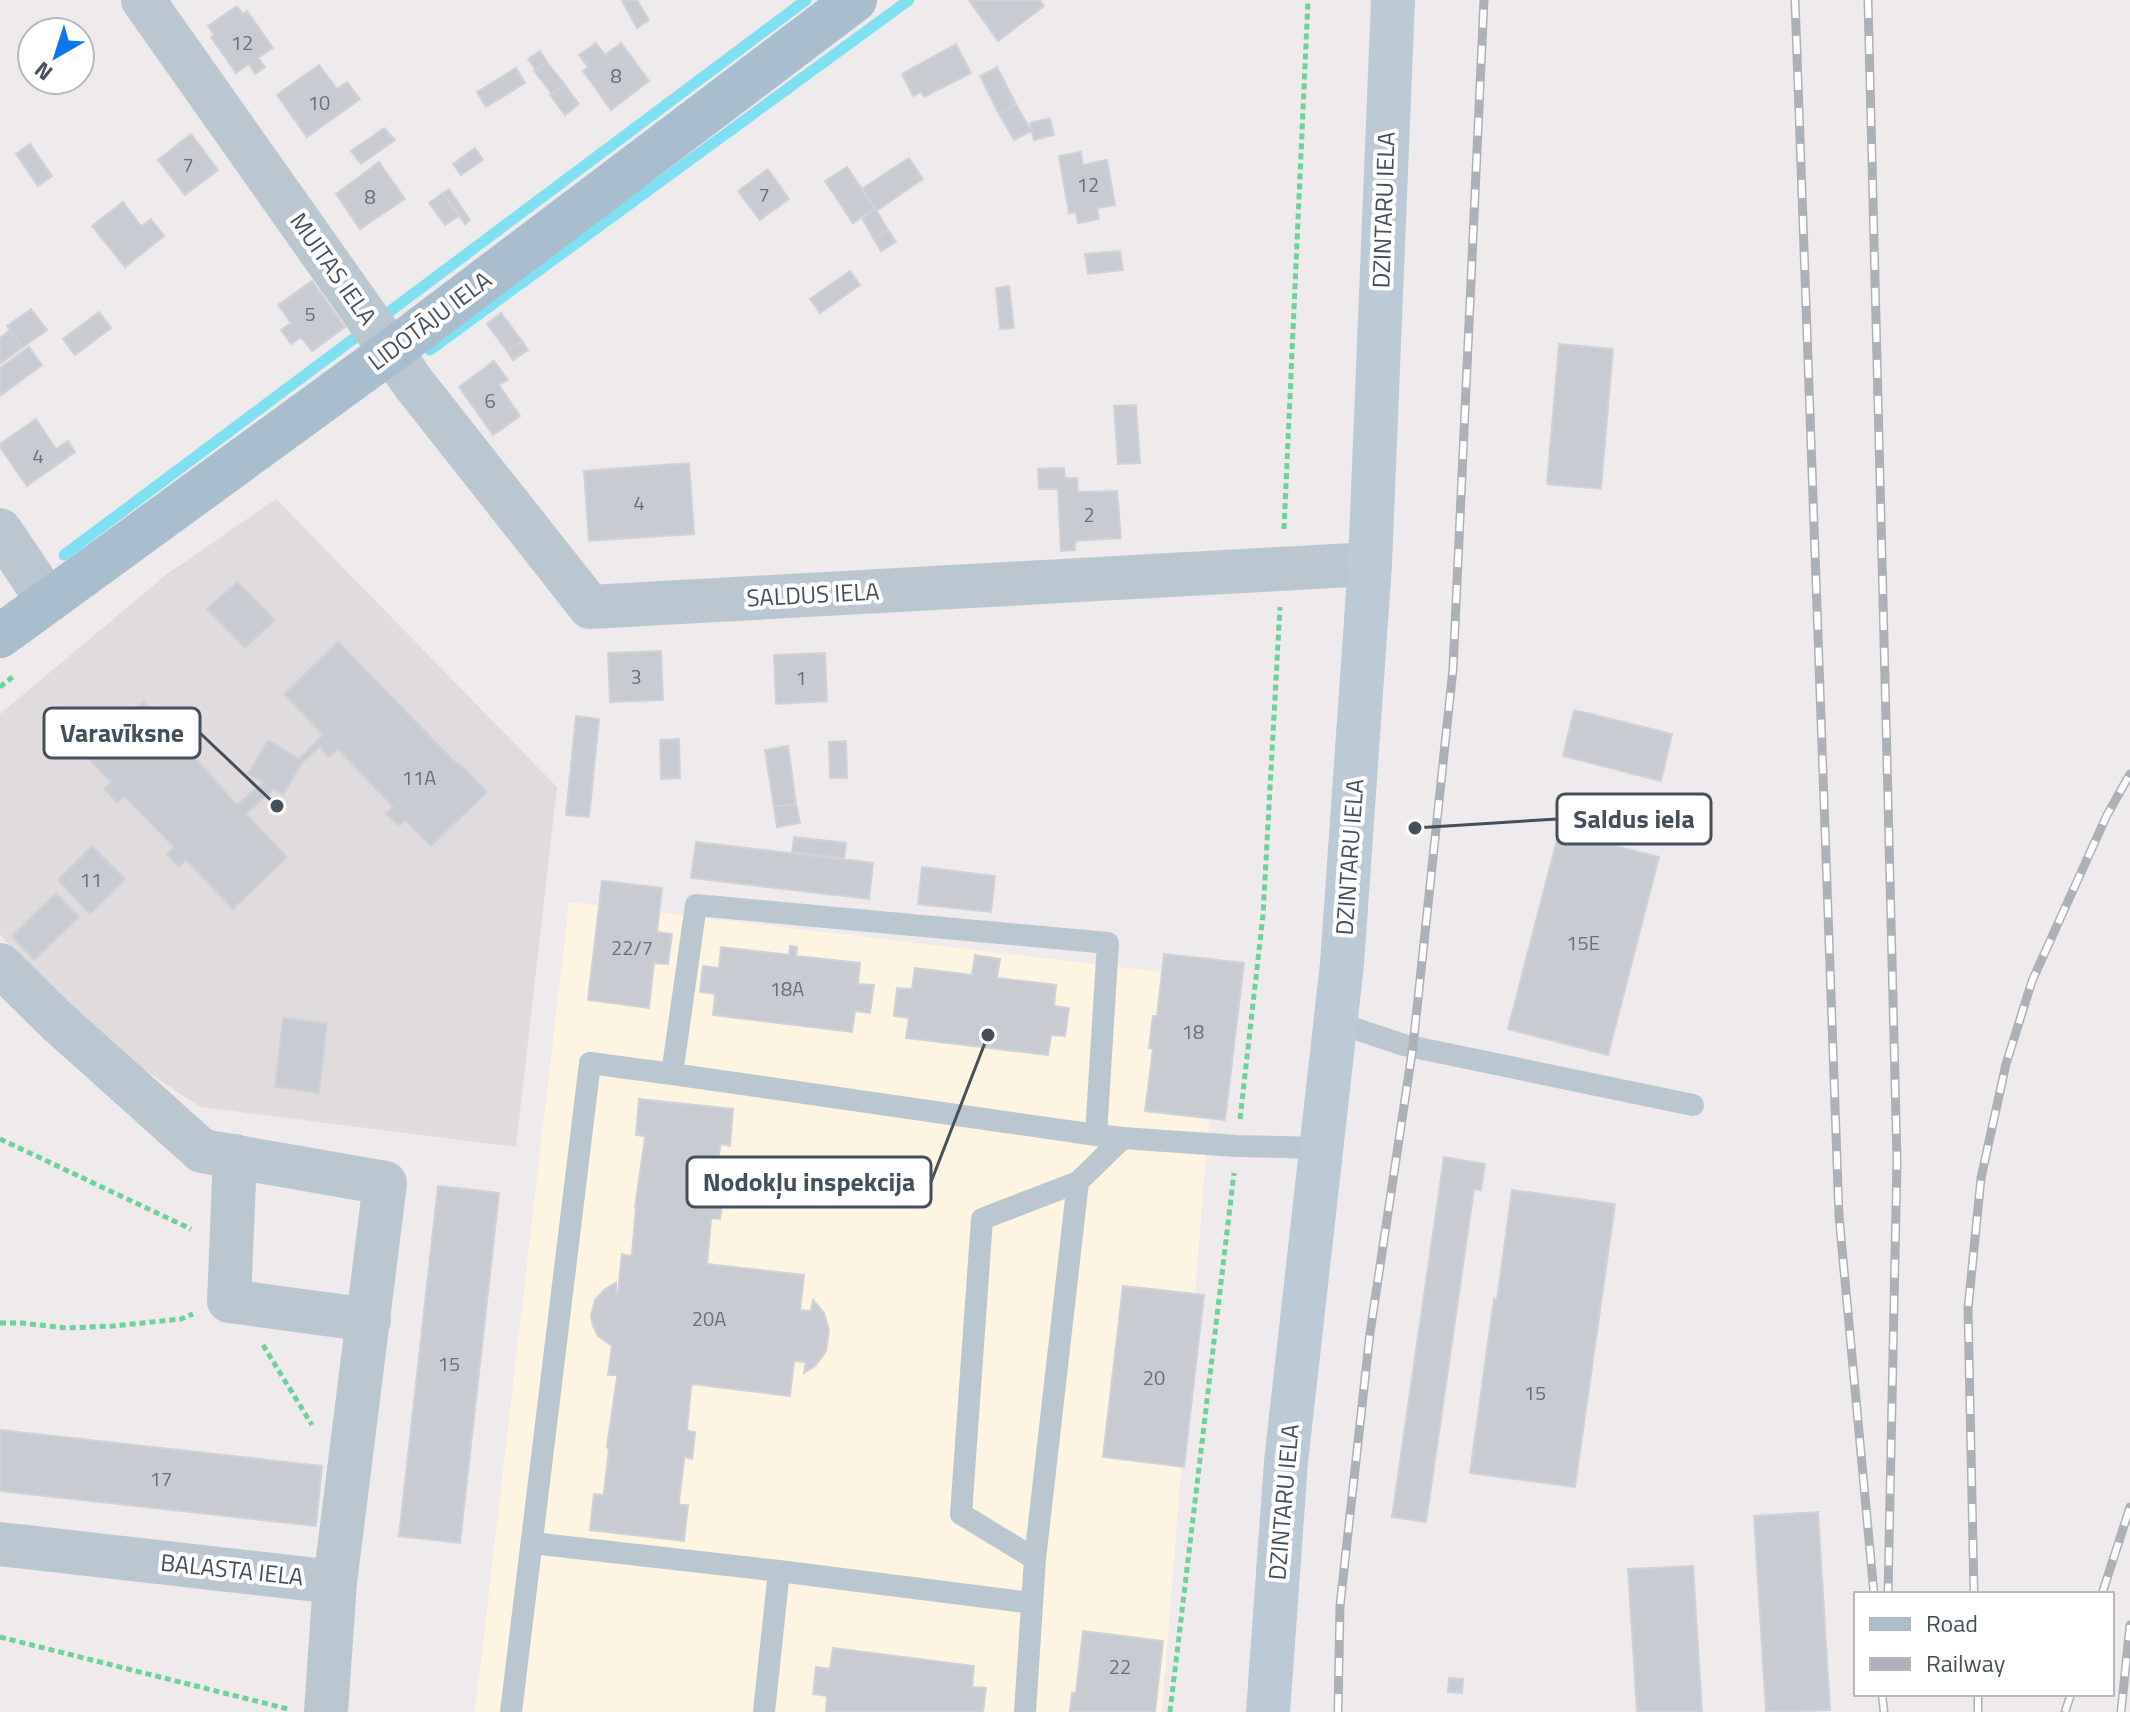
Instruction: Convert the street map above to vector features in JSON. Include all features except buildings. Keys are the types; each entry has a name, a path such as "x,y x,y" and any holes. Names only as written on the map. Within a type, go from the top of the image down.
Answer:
{"main road":[{"name":"LIDOTĀJU IELA","path":"0,636 391,351 855,0"}],"street":[{"name":"MUITAS IELA","path":"143,0 414,384 590,607"},
{"name":"DZINTARU IELA","path":"1268,1712 1286,1462 1342,964 1370,564 1393,0"},
{"path":"0,530 48,601"},
{"name":"SALDUS IELA","path":"590,607 1370,564"},
{"path":"0,965 57,1021 202,1151 385,1183 335,1582"},
{"path":"235,1156 229,1301 369,1320"},
{"name":"BALASTA IELA","path":"0,1544 335,1582 326,1712"}],"lane":[{"path":"672,1074 696,905 1108,943 1096,1135"},
{"path":"1335,1022 1404,1045 1693,1105"},
{"path":"511,1712 590,1063 1096,1135 1237,1146 1322,1148"},
{"path":"1035,1559 961,1514 982,1219 1078,1182 1123,1138"},
{"path":"1025,1712 1035,1559 1078,1182"},
{"path":"532,1543 1032,1603"},
{"path":"764,1712 779,1571"}],"path":[{"path":"1170,1712 1263,915 1308,0"},
{"path":"0,1139 231,1248"},
{"path":"0,1323 66,1328 154,1322 181,1319 229,1301 265,1349 348,1483"},
{"path":"0,1637 301,1712"}],"shaded area":[{"path":"276,499 557,787 516,1147 200,1107 140,1067 28,965 0,934 0,714 167,574"},
{"path":"569,902 1220,979 1162,1712 475,1712"}],"waterway":[{"path":"389,312 806,0"},
{"path":"430,350 909,0"},
{"path":"64,555 356,337"}],"railway":[{"path":"1338,1712 1340,1606 1370,1333 1413,1046 1453,669 1484,0"},
{"path":"1795,0 1839,1216 1874,1592"},
{"path":"1868,0 1897,1160 1888,1592"},
{"path":"1974,1592 1968,1309 1981,1178 2006,1064 2032,981 2107,815 2130,774"},
{"path":"2103,1592 2130,1507"},
{"path":"2121,1712 2130,1625"},
{"path":"1882,1696 1884,1712"},
{"path":"1978,1696 1978,1712"},
{"path":"2065,1712 2070,1696"}],"place":[{"name":"Varavīksne","path":"277,806"},
{"name":"Saldus iela","path":"1415,828"},
{"name":"Nodokļu inspekcija","path":"988,1035"}]}
